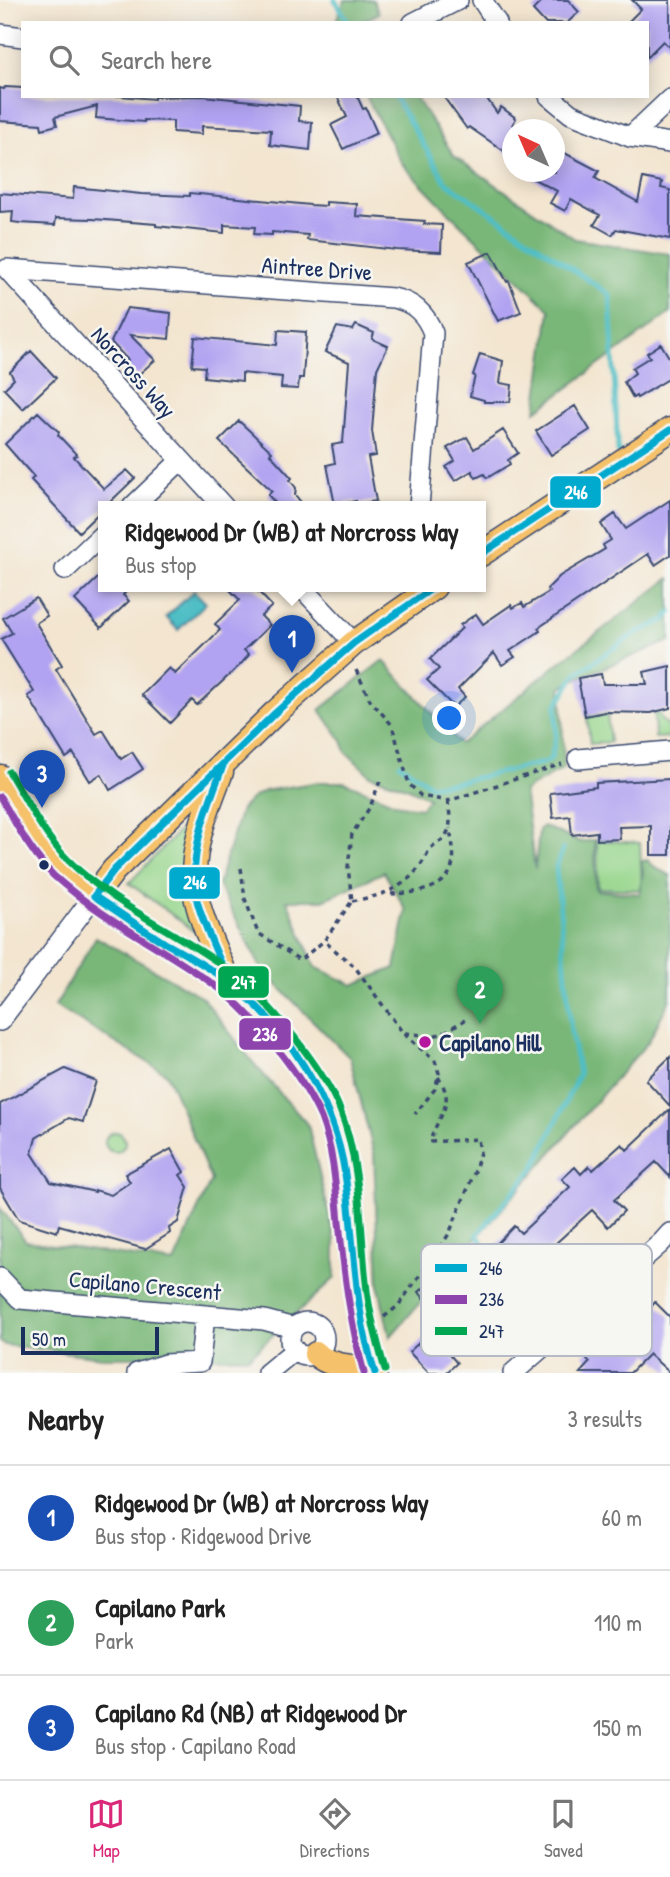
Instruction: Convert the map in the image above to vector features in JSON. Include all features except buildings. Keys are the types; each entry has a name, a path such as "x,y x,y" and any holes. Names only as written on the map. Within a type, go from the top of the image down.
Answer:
{"main road":[{"path":"486,551 670,430"},
{"path":"94,896 114,870 275,713 354,643 425,592"},
{"path":"224,764 201,824 194,881 201,915 229,982"},
{"path":"0,777 46,851 59,866 94,896 229,982 247,998 279,1034 310,1076 330,1113 342,1151 356,1287 374,1372 338,1364 305,1352"}],"street":[{"path":"417,21 458,0"},
{"path":"482,0 496,21"},
{"path":"0,34 21,37"},
{"path":"551,98 571,114 630,137 670,143"},
{"path":"630,137 670,99"},
{"name":"Norcross Way","path":"7,269 219,501"},
{"name":"Aintree Drive","path":"7,269 393,298 410,303 429,322 433,334 419,501"},
{"path":"138,501 181,460"},
{"path":"65,570 98,539"},
{"path":"306,592 354,643"},
{"path":"578,759 670,751"},
{"path":"4,1009 94,896"},
{"path":"652,1256 667,1243"},
{"name":"Capilano Crescent","path":"0,1278 20,1299 264,1320 294,1328 310,1322 321,1328 324,1345 305,1352"},
{"path":"137,1373 165,1364 200,1362 205,1315"},
{"path":"267,1373 305,1352 290,1342 294,1328"},
{"path":"513,1373 533,1356"}],"path":[{"path":"356,670 370,700 392,725 409,784 421,796 448,801 578,759"},
{"path":"241,869 245,899 258,933 300,960 324,941 352,901 348,867 352,834 370,807 380,781"},
{"path":"352,901 385,894 415,893 444,880 452,868 454,858 448,801"},
{"path":"385,894 408,880 433,845 442,841 450,828"},
{"path":"324,941 355,967 403,1033 435,1061 438,1077 435,1089 415,1114"},
{"path":"403,1033 432,1036 441,1034 465,1020"},
{"path":"438,1077 446,1088 448,1100 434,1126 430,1142 478,1139 480,1152 463,1202 442,1244"},
{"path":"384,1317 398,1306 421,1274"}],"green space":[{"path":"345,0 373,0 379,13 364,21 336,21"},
{"path":"367,98 416,98 454,156 575,239 670,254 670,313 536,411 550,310 402,164"},
{"path":"670,578 670,641 561,687 564,768 524,791 535,869 539,830 543,826 580,842 595,840 596,890 640,894 643,871 641,862 647,860 670,875 670,999 649,1041 471,1244 421,1244 421,1302 390,1337 379,1288 374,1154 350,1058 262,970 218,885 241,809 264,791 319,782 344,782 400,805 421,808 429,798 370,775 346,752 342,741 320,710 383,660 460,744 560,662","holes":["384,872 406,910 395,968 353,985 315,967 287,900 323,900"]},
{"path":"654,714 659,714 667,725 670,737 655,738"},
{"path":"607,715 610,742 590,744 587,717"},
{"path":"202,807 198,934 129,883"},
{"path":"597,840 640,843 642,890 598,888"},
{"path":"96,937 202,997 255,1065 308,1125 335,1240 335,1278 249,1357 102,1357 5,1345 0,1342 0,1208 26,1241 174,1263 211,1180 167,1074 55,1006"},
{"path":"115,1132 122,1135 125,1142 122,1149 115,1152 108,1149 105,1142 108,1135"}],"water":[{"path":"193,592 206,603 178,630 166,617"}],"waterway":[{"path":"335,0 348,21"},
{"path":"395,98 446,182 610,295 618,452 621,453"},
{"path":"400,764 430,785 453,783 547,762 551,758 556,736 556,706 576,674 636,633 665,620 670,613"},
{"path":"483,1244 477,1235 534,1168 579,1074 571,1032 556,867 563,849"}],"transit line":[{"name":"246","path":"486,551 670,430"},
{"name":"246","path":"375,1373 358,1299 345,1174 339,1146 319,1093 305,1067 270,1021 229,982 94,896 114,870 275,713 354,643 427,592"},
{"name":"246","path":"223,766 201,830 194,879 197,902 207,931 224,969 241,993"},
{"name":"247","path":"9,772 43,829 68,860 106,892 233,973 278,1017 321,1075 340,1110 352,1151 359,1195 367,1293 385,1370"},
{"name":"236","path":"0,797 31,848 54,876 93,907 220,989 248,1015 291,1066 313,1102 326,1132 334,1174 349,1303 364,1373"}],"place":[{"name":"Ridgewood Dr (WB) at Norcross Way","path":"292,673"},
{"name":"Capilano Rd (NB) at Ridgewood Dr","path":"42,808"},
{"name":"Capilano Park","path":"480,1024"},
{"name":"Capilano Hill","path":"425,1042"}]}
